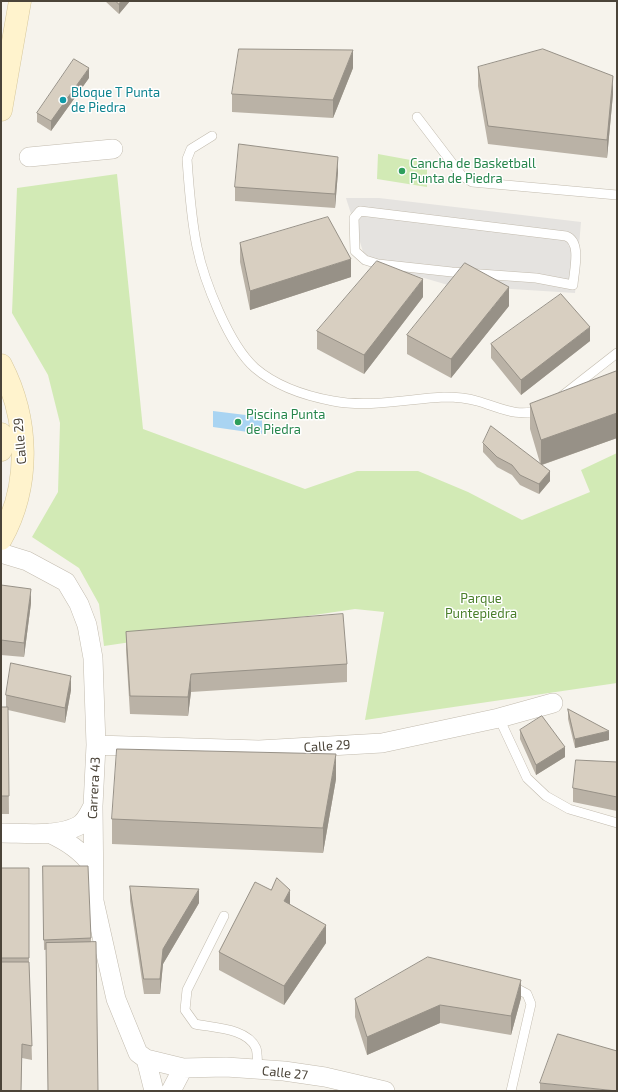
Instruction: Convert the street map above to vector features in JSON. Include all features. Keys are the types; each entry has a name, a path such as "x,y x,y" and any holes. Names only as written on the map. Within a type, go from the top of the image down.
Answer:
{"main road":[{"path":"1,110 20,1"},
{"name":"Calle 29","path":"1,365 16,403 24,457 22,480 15,510 1,539"},
{"name":"Calle 29","path":"1,434 1,450"}],"street":[{"path":"29,157 113,149"},
{"name":"Carrera 43","path":"1,553 27,561 66,582 79,604 87,625 93,658 96,745 93,806 94,901 116,999 138,1053 146,1059 154,1091"},
{"name":"Calle 29","path":"96,745 259,750 382,743 499,718 553,703"},
{"path":"1,833 49,833 78,826 85,821 93,806"},
{"path":"49,833 69,842 82,852 93,866"},
{"path":"146,1059 182,1068 171,1091"},
{"name":"Calle 27","path":"182,1068 226,1067 284,1071 325,1077 385,1091"}],"lane":[{"path":"417,117 462,176 472,182 617,195"},
{"path":"212,136 190,149 187,159 197,247 217,309 238,348 255,368 281,384 300,392 333,401 376,403 454,397 477,401 509,412 518,413 538,410 550,405 617,353"},
{"path":"360,211 376,212 566,236 571,238 575,245 573,285 536,278 452,272 378,264 365,260 355,251 354,218 360,211"},
{"path":"499,718 527,778 546,796 569,809 617,823"},
{"path":"224,916 187,990 185,1010 195,1024 231,1031 248,1038 256,1049 258,1070"},
{"path":"501,980 527,994 531,1004 511,1091"}],"green space":[{"name":"Cancha de Basketball Punta de Piedra","path":"378,154 427,163 427,187 377,179"},
{"name":"Parque Puntepiedra","path":"117,174 143,429 305,489 357,471 418,471 468,492 522,520 590,492 581,470 617,453 617,683 365,720 384,612 355,609 104,646 99,604 79,568 32,537 58,492 60,423 48,375 12,313 17,188"}],"shaded area":[{"path":"346,198 379,198 581,222 575,293 448,285 366,261"}],"water":[{"name":"Piscina Punta de Piedra","path":"213,411 262,417 262,434 213,427"}],"building":[{"path":"239,49 353,50 333,100 232,94"},
{"path":"543,49 613,76 607,140 488,126 478,67"},
{"path":"74,59 89,68 51,121 37,113"},
{"path":"239,144 338,157 335,194 235,187"},
{"path":"328,217 351,259 250,291 240,243"},
{"path":"377,261 423,279 364,355 317,331"},
{"path":"465,263 509,287 451,359 407,335"},
{"path":"561,294 590,327 521,380 491,344"},
{"path":"617,371 617,413 541,440 530,404"},
{"path":"491,426 550,471 539,484 520,475 512,465 497,457 483,443"},
{"path":"1,585 31,589 24,643 1,640"},
{"path":"343,614 347,664 191,674 188,697 130,696 126,632"},
{"path":"11,663 71,676 65,708 6,695"},
{"path":"1,707 8,707 9,796 1,796"},
{"path":"568,709 609,731 575,739"},
{"path":"542,716 565,747 536,765 520,730"},
{"path":"117,749 336,754 323,828 112,819"},
{"path":"576,760 617,762 617,797 573,788"},
{"path":"43,866 88,866 91,938 44,940"},
{"path":"1,868 29,868 29,958 1,958"},
{"path":"277,878 290,890 284,901 326,925 284,986 219,952 255,882 271,890"},
{"path":"130,886 199,889 163,949 160,979 144,979"},
{"path":"96,942 98,1091 48,1091 46,943"},
{"path":"428,957 521,980 511,1016 440,1005 367,1037 355,999"},
{"path":"1,962 29,962 32,1046 22,1044 21,1091 1,1091"},
{"path":"558,1034 617,1051 617,1091 540,1083"}],"place":[{"name":"Bloque T Punta de Piedra","path":"63,100"},
{"name":"Cancha de Basketball Punta de Piedra","path":"402,171"},
{"name":"Piscina Punta de Piedra","path":"238,422"}]}
